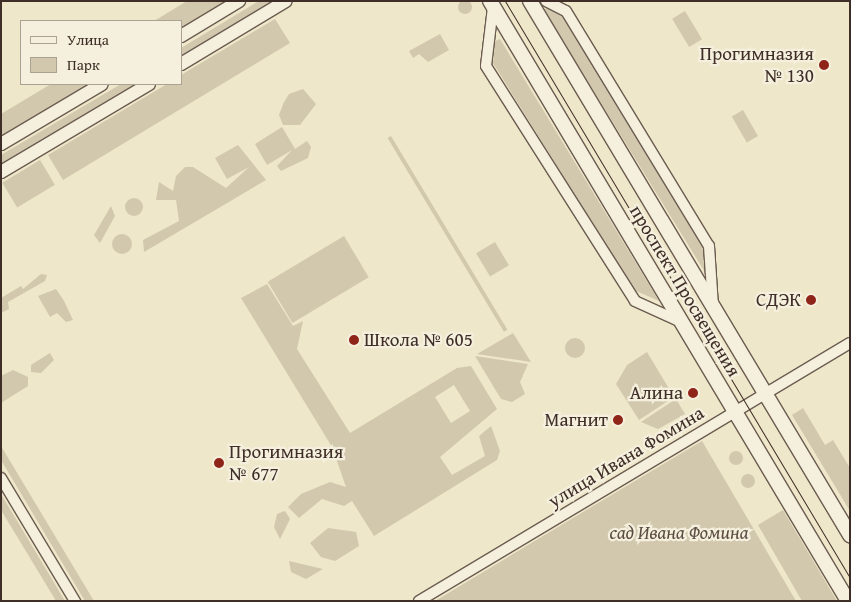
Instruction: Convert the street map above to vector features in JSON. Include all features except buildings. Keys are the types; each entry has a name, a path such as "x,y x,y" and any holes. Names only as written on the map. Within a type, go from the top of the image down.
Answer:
{"main road":[{"name":"проспект Просвещения","path":"530,1 850,535"},
{"name":"проспект Просвещения","path":"491,4 848,601"}],"street":[{"path":"182,35 239,1"},
{"path":"182,63 286,1"},
{"path":"546,1 566,11 709,246 713,306"},
{"path":"491,4 486,66 634,301 681,322"},
{"path":"1,144 100,85"},
{"path":"1,172 147,85"},
{"name":"улица Ивана Фомина","path":"419,601 850,343"},
{"path":"1,478 75,601"}],"green space":[{"path":"462,0 468,0 472,7 468,14 462,14 458,10 458,4"},
{"path":"187,1 228,1 182,28 182,20 156,20"},
{"path":"259,1 273,1 182,55 182,47"},
{"path":"549,8 567,20 701,240 708,277 543,9"},
{"path":"685,11 702,39 689,47 672,19"},
{"path":"275,19 290,43 63,180 48,155 165,85 182,85 182,74"},
{"path":"440,34 449,50 428,62 419,54 413,58 409,51"},
{"path":"500,39 659,301 634,290 493,63 495,41"},
{"path":"49,85 88,85 1,137 1,114"},
{"path":"119,85 133,85 1,164 1,155"},
{"path":"303,89 316,104 300,125 283,125 279,115 284,102 289,94"},
{"path":"743,110 758,136 747,142 732,116"},
{"path":"282,127 295,149 307,141 311,147 308,158 281,171 277,166 292,150 267,165 255,144"},
{"path":"391,136 507,330 504,332 388,138"},
{"path":"238,145 266,180 144,252 143,240 179,221 176,200 156,200 159,182 173,191 176,176 185,167 193,167 226,188 249,167 227,179 215,158"},
{"path":"40,160 55,185 17,208 2,183"},
{"path":"134,198 140,201 143,207 140,213 134,216 128,213 125,207 128,201"},
{"path":"111,206 115,216 100,243 94,235"},
{"path":"122,234 129,237 132,244 129,251 122,254 115,251 112,244 115,237"},
{"path":"344,236 369,277 292,323 268,282"},
{"path":"495,242 509,265 490,276 476,253"},
{"path":"41,274 47,275 45,281 8,302 9,309 1,313 1,298 21,286 23,289"},
{"path":"267,284 293,326 303,321 297,349 350,433 457,368 471,366 497,409 440,457 452,475 485,456 479,436 491,426 500,451 497,460 374,536 352,501 344,506 322,499 299,518 288,507 301,494 330,482 346,487 332,447 241,298","holes":["454,385 470,411 451,423 435,397"]},
{"path":"56,289 73,320 66,322 57,313 50,317 38,296"},
{"path":"513,333 531,362 477,354"},
{"path":"575,338 582,341 585,348 582,355 575,358 568,355 565,348 568,341"},
{"path":"647,352 674,397 639,420 616,384 627,365"},
{"path":"50,353 54,360 41,373 31,372 31,365"},
{"path":"475,356 528,364 520,382 525,394 512,402 501,399"},
{"path":"13,370 28,377 28,386 1,403 1,376"},
{"path":"676,399 685,414 658,429 641,422"},
{"path":"803,408 825,445 833,440 850,468 850,511 792,415"},
{"name":"сад Ивана Фомина","path":"702,441 796,601 435,601 588,509"},
{"path":"1,446 94,601 85,601 1,460"},
{"path":"733,451 739,451 743,458 739,465 733,465 729,461 729,455"},
{"path":"745,474 751,474 755,481 751,488 745,488 741,484 741,478"},
{"path":"1,494 65,601 56,601 1,510"},
{"path":"783,510 837,601 802,601 758,525"},
{"path":"285,511 290,519 280,539 274,527 277,514"},
{"path":"328,528 356,532 359,546 335,561 321,557 310,543"},
{"path":"289,561 323,569 306,579 291,572"}],"tram line":[{"path":"505,1 850,578"}],"place":[{"name":"Прогимназия № 130","path":"824,65"},
{"name":"СДЭК","path":"811,300"},
{"name":"Школа № 605","path":"354,340"},
{"name":"Алина","path":"693,393"},
{"name":"Магнит","path":"618,420"},
{"name":"Прогимназия № 677","path":"219,463"}]}
